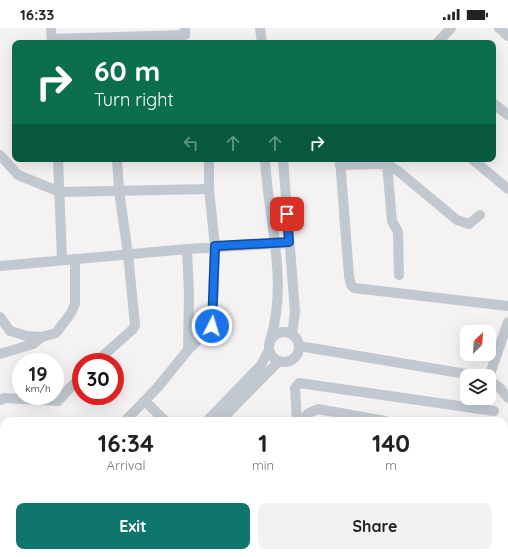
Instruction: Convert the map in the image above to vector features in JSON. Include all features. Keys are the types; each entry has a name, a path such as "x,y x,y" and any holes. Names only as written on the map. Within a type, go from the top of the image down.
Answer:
{"street":[{"path":"51,28 52,40"},
{"path":"59,40 106,33 184,35 185,28"},
{"path":"260,28 262,40"},
{"path":"440,40 451,28"},
{"path":"499,28 508,36"},
{"path":"496,105 508,115"},
{"path":"0,154 18,175 60,192 209,189"},
{"path":"58,162 62,259"},
{"path":"106,353 133,329 135,325 128,254 119,191 117,162"},
{"path":"129,417 145,401 188,350 212,326 215,246 209,189 209,162"},
{"path":"211,417 261,365 270,346 277,334 287,332 292,334 297,340 299,346 298,351 293,359 284,362 273,357 270,346 278,310 276,244 265,162"},
{"path":"283,162 295,312 292,334"},
{"path":"480,215 469,224 457,220 398,171 387,164 340,162 350,276 351,284 354,288 508,306"},
{"path":"476,162 508,189"},
{"path":"387,164 392,221 398,232 398,275"},
{"path":"0,266 187,248 276,244 289,242"},
{"path":"187,248 189,294 188,350"},
{"path":"0,317 10,331 27,336 42,337 56,333 71,313 75,304 75,259"},
{"path":"492,369 508,322"},
{"path":"0,354 33,344 42,337"},
{"path":"299,346 460,373"},
{"path":"224,417 279,361"},
{"path":"297,417 295,388 299,383 494,411"},
{"path":"496,384 508,398"},
{"path":"0,400 5,398 58,401 72,386"},
{"path":"145,401 161,417"},
{"path":"305,417 309,413 318,409 363,417"}],"route":[{"path":"212,326 214,320 215,246 276,244 289,242 287,214"}]}
